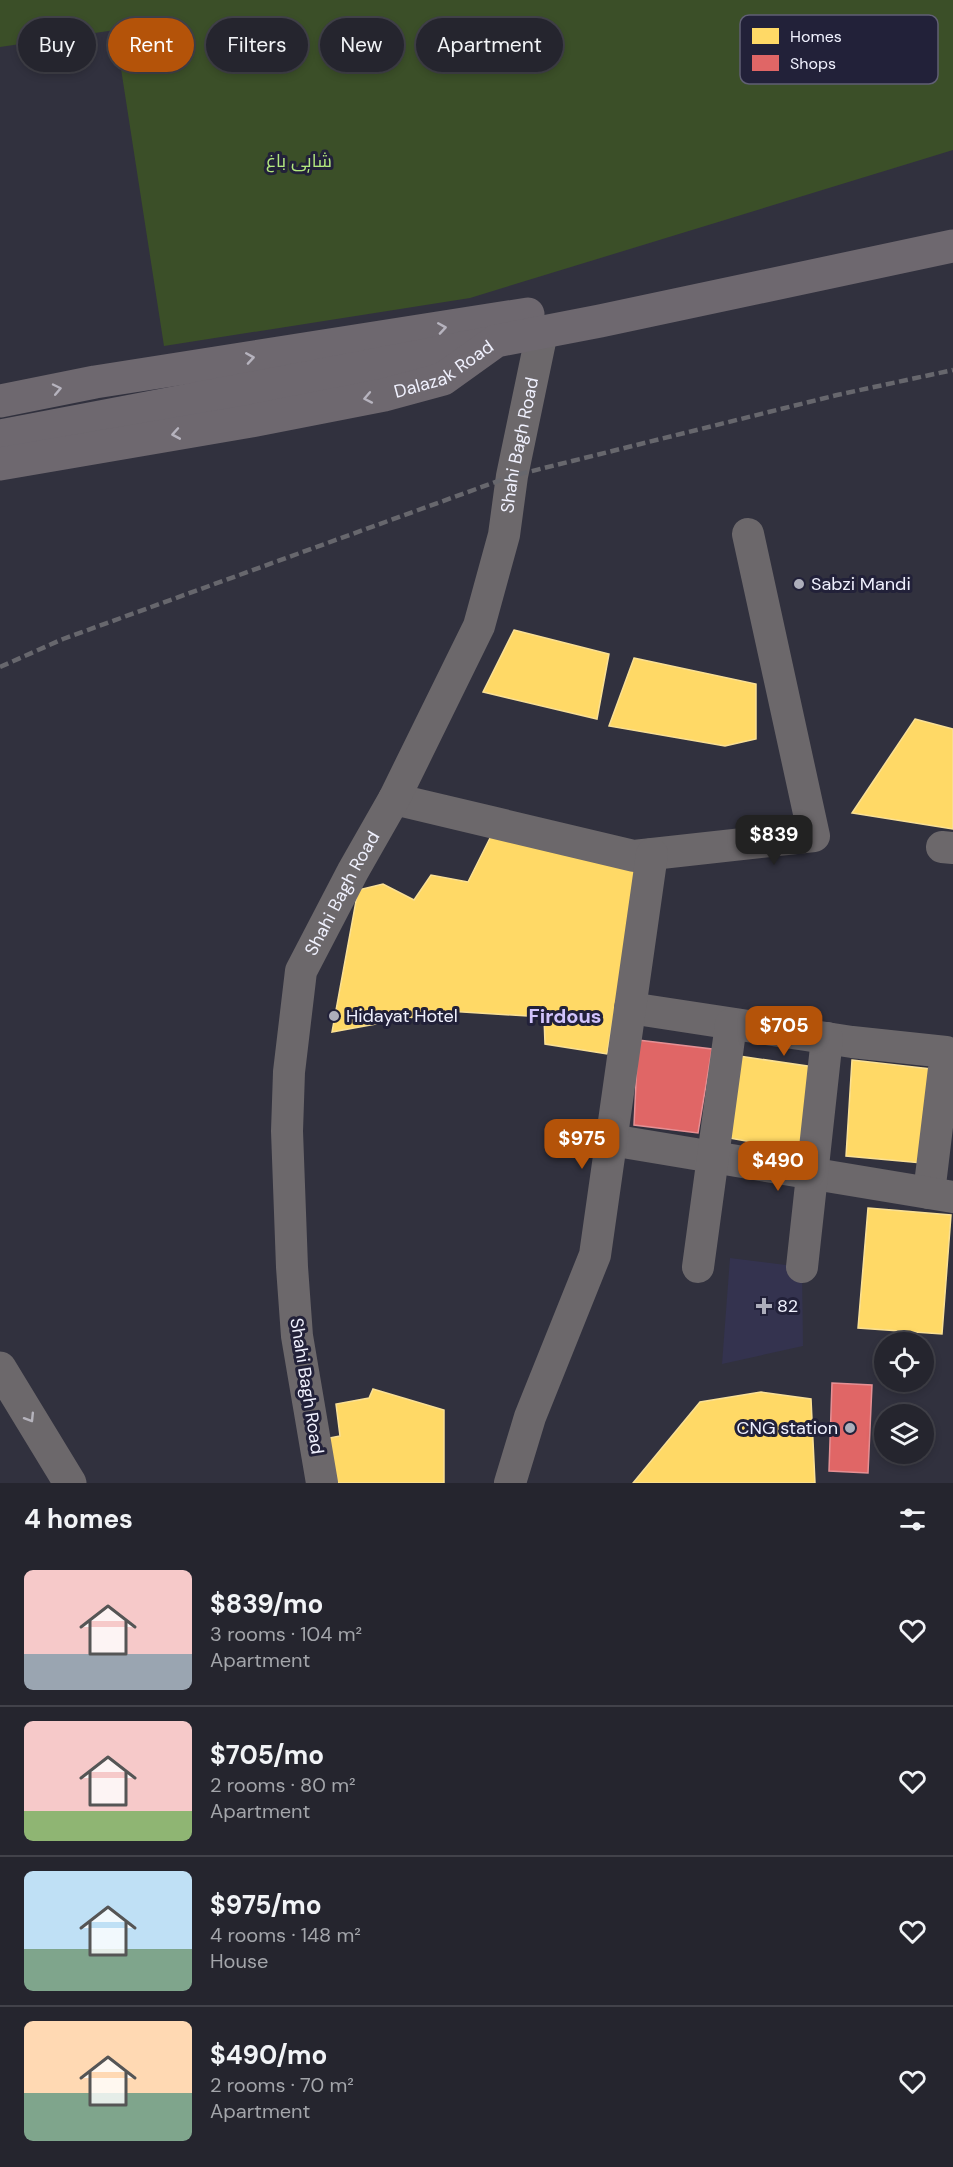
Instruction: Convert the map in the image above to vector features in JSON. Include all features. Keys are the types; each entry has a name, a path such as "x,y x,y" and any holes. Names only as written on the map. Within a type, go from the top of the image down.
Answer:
{"main road":[{"name":"Dalazak Road","path":"0,401 95,382 474,323 736,277 953,225"},
{"name":"Dalazak Road","path":"0,464 251,421 411,389 443,379 496,341 953,246"},
{"path":"0,436 496,341"}],"street":[{"name":"Shahi Bagh Road","path":"322,1483 297,1336 292,1267 287,1131 289,1072 301,971 353,871 394,799 479,626 504,535 512,476 542,332"},
{"path":"394,799 634,856 814,836 748,534"},
{"path":"510,1483 530,1417 595,1255 652,854"},
{"path":"611,1140 941,1195 946,1052 827,1038 630,1008"},
{"path":"698,1267 731,1024"},
{"path":"802,1267 827,1038"},
{"path":"0,1368 70,1483"}],"shaded area":[{"name":"82","path":"730,1258 802,1267 803,1346 722,1364"}],"green space":[{"name":"شاہی باغ","path":"0,0 953,0 953,150 470,298 164,346 122,72 194,72 194,18 108,18 108,31 96,33 96,18 18,18 18,44 0,47"}],"building: Homes":[{"path":"514,630 609,654 597,719 483,692"},
{"path":"634,658 756,684 756,739 725,746 609,726"},
{"path":"915,719 953,729 953,829 852,813"},
{"path":"491,836 640,869 607,1054 545,1044 544,1017 447,1011 332,1032 358,890 383,884 414,900 431,875 468,882"},
{"path":"739,1056 814,1067 801,1151 729,1138"},
{"path":"852,1060 931,1069 922,1163 846,1156"},
{"path":"868,1208 951,1215 942,1334 858,1328"},
{"path":"373,1389 444,1410 444,1483 335,1483 329,1438 340,1436 336,1404 369,1398"},
{"path":"761,1392 811,1399 815,1483 633,1483 700,1402"}],"building: Shops":[{"path":"638,1040 712,1049 698,1133 634,1125"},
{"name":"CNG station","path":"832,1383 872,1385 868,1473 829,1471"}],"railway":[{"path":"0,667 63,639 512,476 837,395 953,370"}],"place":[{"name":"Sabzi Mandi","path":"799,584"},
{"name":"Hidayat Hotel","path":"334,1016"},
{"name":"82","path":"764,1306"},
{"name":"CNG station","path":"850,1428"}],"district":[{"name":"Firdous","path":"565,1016"}]}
